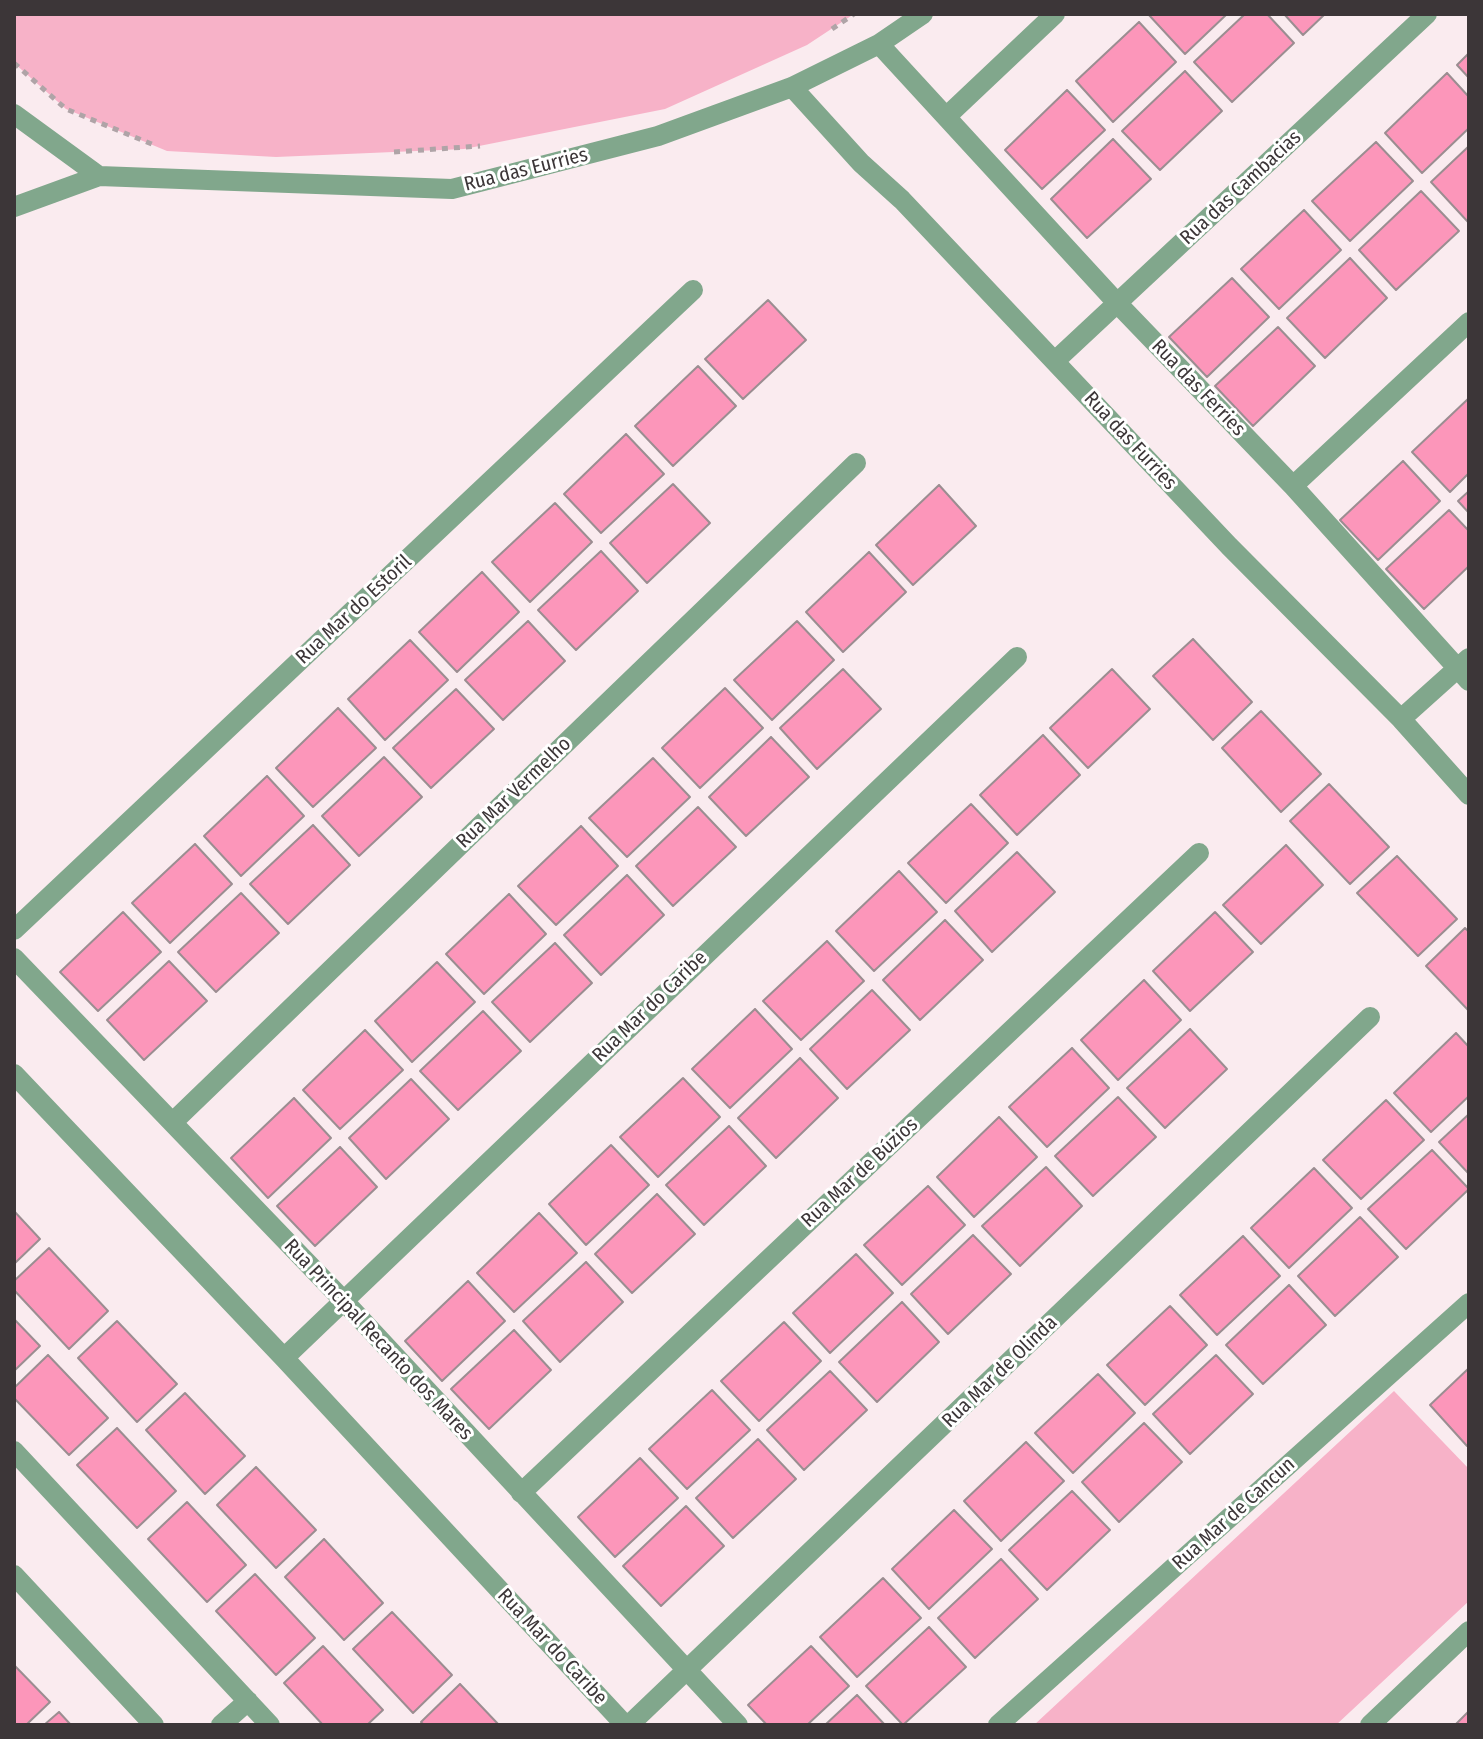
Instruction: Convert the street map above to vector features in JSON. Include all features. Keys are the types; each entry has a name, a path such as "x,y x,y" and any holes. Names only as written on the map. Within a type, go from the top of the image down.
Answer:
{"street":[{"name":"Rua das Eurries","path":"99,176 452,189 658,136 792,87 879,44 923,14"},
{"path":"946,117 1055,14"},
{"name":"Rua das Cambacias","path":"1055,361 1427,14"},
{"name":"Rua das Ferries","path":"879,44 1118,304 1465,669"},
{"name":"Rua das Furries","path":"792,87 861,163 902,200 1229,546 1401,719 1469,795"},
{"path":"14,114 99,176"},
{"path":"14,207 99,176"},
{"name":"Rua Mar do Estoril","path":"14,930 693,290"},
{"path":"1293,486 1469,322"},
{"name":"Rua Mar Vermelho","path":"173,1122 856,463"},
{"name":"Rua Mar do Caribe","path":"284,1358 342,1299 1017,657"},
{"path":"1401,719 1465,669"},
{"name":"Rua Mar de Búzios","path":"521,1493 1199,853"},
{"name":"Rua Principal Recanto dos Mares","path":"14,958 342,1299 738,1725"},
{"name":"Rua Mar de Olinda","path":"627,1725 687,1672 1370,1017"},
{"name":"Rua Mar do Caribe","path":"14,1074 627,1725"},
{"name":"Rua Mar de Cancun","path":"998,1725 1469,1303"},
{"path":"14,1451 270,1725"},
{"path":"15,1578 154,1725"},
{"path":"1370,1725 1469,1631"},
{"path":"221,1725 248,1701"}],"path":[{"path":"831,29 854,14"},
{"path":"14,63 66,109 167,151"},
{"path":"386,153 464,149 495,143"}],"shaded area":[{"path":"14,14 854,14 807,45 665,109 464,149 276,157 167,151 66,109 14,63"},
{"path":"1394,1391 1469,1469 1469,1601 1336,1725 1034,1725"}],"building":[{"path":"1148,14 1227,14 1185,54"},
{"path":"1245,14 1267,14 1294,43 1232,102 1194,62"},
{"path":"1284,14 1325,14 1303,35"},
{"path":"1139,22 1176,62 1113,122 1076,81"},
{"path":"1469,53 1469,78 1457,65"},
{"path":"1185,71 1222,111 1160,170 1122,131"},
{"path":"1447,73 1469,97 1469,128 1422,173 1385,133"},
{"path":"1067,90 1105,130 1042,189 1005,150"},
{"path":"1113,139 1151,179 1087,238 1051,199"},
{"path":"1376,142 1413,181 1350,241 1312,201"},
{"path":"1469,146 1469,221 1468,222 1431,182"},
{"path":"1421,191 1459,231 1396,290 1359,250"},
{"path":"1304,210 1341,250 1279,309 1241,269"},
{"path":"1350,258 1387,298 1325,358 1287,318"},
{"path":"1232,278 1269,317 1207,377 1169,337"},
{"path":"768,300 806,340 743,399 705,359"},
{"path":"1278,327 1315,366 1253,426 1215,386"},
{"path":"698,366 736,406 673,466 635,426"},
{"path":"1469,398 1469,473 1450,492 1412,452"},
{"path":"626,434 664,474 601,533 564,494"},
{"path":"1403,461 1440,501 1378,560 1340,520"},
{"path":"673,484 710,523 647,583 610,543"},
{"path":"939,485 976,526 913,585 876,545"},
{"path":"1469,491 1469,513 1458,501"},
{"path":"555,503 592,542 530,602 492,562"},
{"path":"1449,510 1469,531 1469,566 1424,609 1386,569"},
{"path":"601,551 638,591 576,650 538,610"},
{"path":"869,552 906,592 843,652 806,612"},
{"path":"482,572 519,612 457,672 419,632"},
{"path":"528,621 565,661 503,720 465,680"},
{"path":"797,621 834,660 772,720 734,680"},
{"path":"1193,639 1252,702 1213,740 1153,676"},
{"path":"410,640 448,680 385,740 348,699"},
{"path":"843,669 881,709 817,769 780,728"},
{"path":"1112,669 1150,709 1088,768 1050,728"},
{"path":"725,688 763,728 700,788 662,748"},
{"path":"456,689 494,729 431,788 393,748"},
{"path":"338,708 376,748 313,807 276,768"},
{"path":"1261,711 1321,774 1281,812 1222,748"},
{"path":"1043,735 1080,775 1017,835 980,795"},
{"path":"771,737 809,777 746,836 709,797"},
{"path":"384,757 422,797 359,856 322,816"},
{"path":"653,758 690,797 627,857 589,818"},
{"path":"267,776 304,816 241,876 204,836"},
{"path":"1329,784 1389,847 1350,884 1290,821"},
{"path":"971,804 1008,843 946,903 908,863"},
{"path":"698,807 736,847 673,906 636,866"},
{"path":"313,825 350,865 288,924 250,884"},
{"path":"581,826 618,866 556,925 518,886"},
{"path":"195,844 232,884 170,943 132,903"},
{"path":"1286,845 1323,885 1261,944 1223,905"},
{"path":"1017,852 1055,892 992,952 955,911"},
{"path":"1397,856 1457,919 1418,956 1357,893"},
{"path":"899,871 937,912 874,971 836,931"},
{"path":"627,875 664,915 601,975 564,935"},
{"path":"241,893 279,933 216,992 178,952"},
{"path":"509,894 546,934 484,994 446,954"},
{"path":"123,912 161,952 98,1011 60,972"},
{"path":"1215,912 1253,952 1190,1011 1153,971"},
{"path":"945,920 983,960 920,1020 883,980"},
{"path":"1465,928 1469,932 1469,1011 1426,966"},
{"path":"827,941 864,981 801,1040 763,1001"},
{"path":"555,943 592,983 530,1042 492,1002"},
{"path":"169,961 207,1001 144,1060 107,1020"},
{"path":"437,962 475,1002 412,1062 375,1021"},
{"path":"1144,980 1181,1020 1118,1080 1081,1040"},
{"path":"872,990 910,1030 847,1089 810,1049"},
{"path":"755,1009 792,1049 730,1108 692,1069"},
{"path":"483,1011 521,1051 458,1110 420,1071"},
{"path":"1190,1029 1227,1069 1165,1128 1127,1088"},
{"path":"365,1030 403,1070 340,1129 303,1090"},
{"path":"1456,1033 1469,1047 1469,1096 1431,1132 1394,1093"},
{"path":"1072,1048 1109,1088 1047,1147 1009,1107"},
{"path":"800,1058 838,1098 776,1158 738,1118"},
{"path":"683,1078 720,1117 658,1177 620,1137"},
{"path":"411,1079 449,1119 386,1179 349,1138"},
{"path":"1118,1097 1156,1137 1093,1196 1055,1156"},
{"path":"294,1098 331,1138 268,1198 231,1158"},
{"path":"1386,1100 1424,1140 1361,1199 1323,1160"},
{"path":"1469,1114 1469,1174 1439,1142"},
{"path":"999,1117 1037,1157 974,1217 937,1177"},
{"path":"729,1126 766,1166 704,1225 666,1185"},
{"path":"611,1145 649,1185 586,1245 549,1204"},
{"path":"340,1147 377,1187 315,1246 277,1206"},
{"path":"1432,1150 1469,1189 1406,1249 1368,1209"},
{"path":"1046,1167 1082,1206 1020,1266 982,1226"},
{"path":"1314,1168 1352,1208 1289,1268 1251,1228"},
{"path":"928,1186 965,1225 902,1285 864,1245"},
{"path":"657,1194 695,1234 632,1293 595,1254"},
{"path":"14,1211 40,1239 14,1264"},
{"path":"539,1213 577,1253 514,1312 477,1273"},
{"path":"1360,1217 1398,1257 1335,1316 1298,1276"},
{"path":"973,1235 1011,1274 948,1334 911,1294"},
{"path":"1243,1236 1280,1276 1217,1335 1180,1295"},
{"path":"49,1248 108,1311 69,1349 14,1290 14,1281"},
{"path":"856,1254 893,1293 830,1353 793,1313"},
{"path":"586,1262 623,1302 560,1362 523,1321"},
{"path":"468,1281 505,1321 442,1381 405,1341"},
{"path":"1289,1285 1326,1325 1263,1384 1226,1345"},
{"path":"902,1302 939,1342 877,1402 839,1362"},
{"path":"1170,1306 1207,1345 1145,1405 1107,1365"},
{"path":"14,1319 40,1346 14,1371"},
{"path":"117,1321 177,1384 137,1422 78,1358"},
{"path":"784,1322 821,1361 759,1421 721,1381"},
{"path":"514,1330 551,1370 489,1429 451,1389"},
{"path":"48,1355 108,1418 69,1455 14,1398 14,1388"},
{"path":"1216,1355 1253,1394 1190,1454 1153,1414"},
{"path":"1469,1368 1469,1443 1467,1446 1430,1405"},
{"path":"830,1371 867,1410 804,1470 767,1430"},
{"path":"1098,1374 1135,1413 1073,1473 1035,1433"},
{"path":"712,1390 750,1430 687,1489 649,1449"},
{"path":"185,1393 245,1456 205,1494 146,1430"},
{"path":"1144,1423 1182,1462 1119,1522 1082,1482"},
{"path":"117,1428 176,1491 137,1528 77,1465"},
{"path":"758,1439 796,1479 733,1538 696,1498"},
{"path":"1026,1442 1064,1481 1001,1541 964,1501"},
{"path":"640,1458 678,1498 615,1557 578,1517"},
{"path":"256,1467 316,1530 276,1568 217,1505"},
{"path":"1072,1491 1110,1530 1047,1590 1009,1550"},
{"path":"187,1502 246,1565 207,1602 148,1539"},
{"path":"686,1506 724,1546 661,1606 623,1566"},
{"path":"954,1510 992,1549 929,1609 892,1569"},
{"path":"324,1539 383,1603 344,1640 285,1577"},
{"path":"1001,1559 1038,1599 975,1658 938,1618"},
{"path":"255,1574 315,1638 276,1675 216,1611"},
{"path":"883,1578 921,1618 857,1677 820,1637"},
{"path":"392,1612 452,1675 413,1713 353,1649"},
{"path":"929,1627 966,1667 903,1725 866,1686"},
{"path":"323,1646 383,1710 367,1725 323,1725 284,1683"},
{"path":"811,1646 849,1686 807,1725 767,1725 748,1705"},
{"path":"14,1665 50,1702 26,1725 14,1725"},
{"path":"460,1684 499,1725 424,1725 421,1722"},
{"path":"857,1695 885,1725 825,1725"},
{"path":"1469,1711 1469,1725 1455,1725"},
{"path":"59,1712 71,1725 44,1725"}]}
